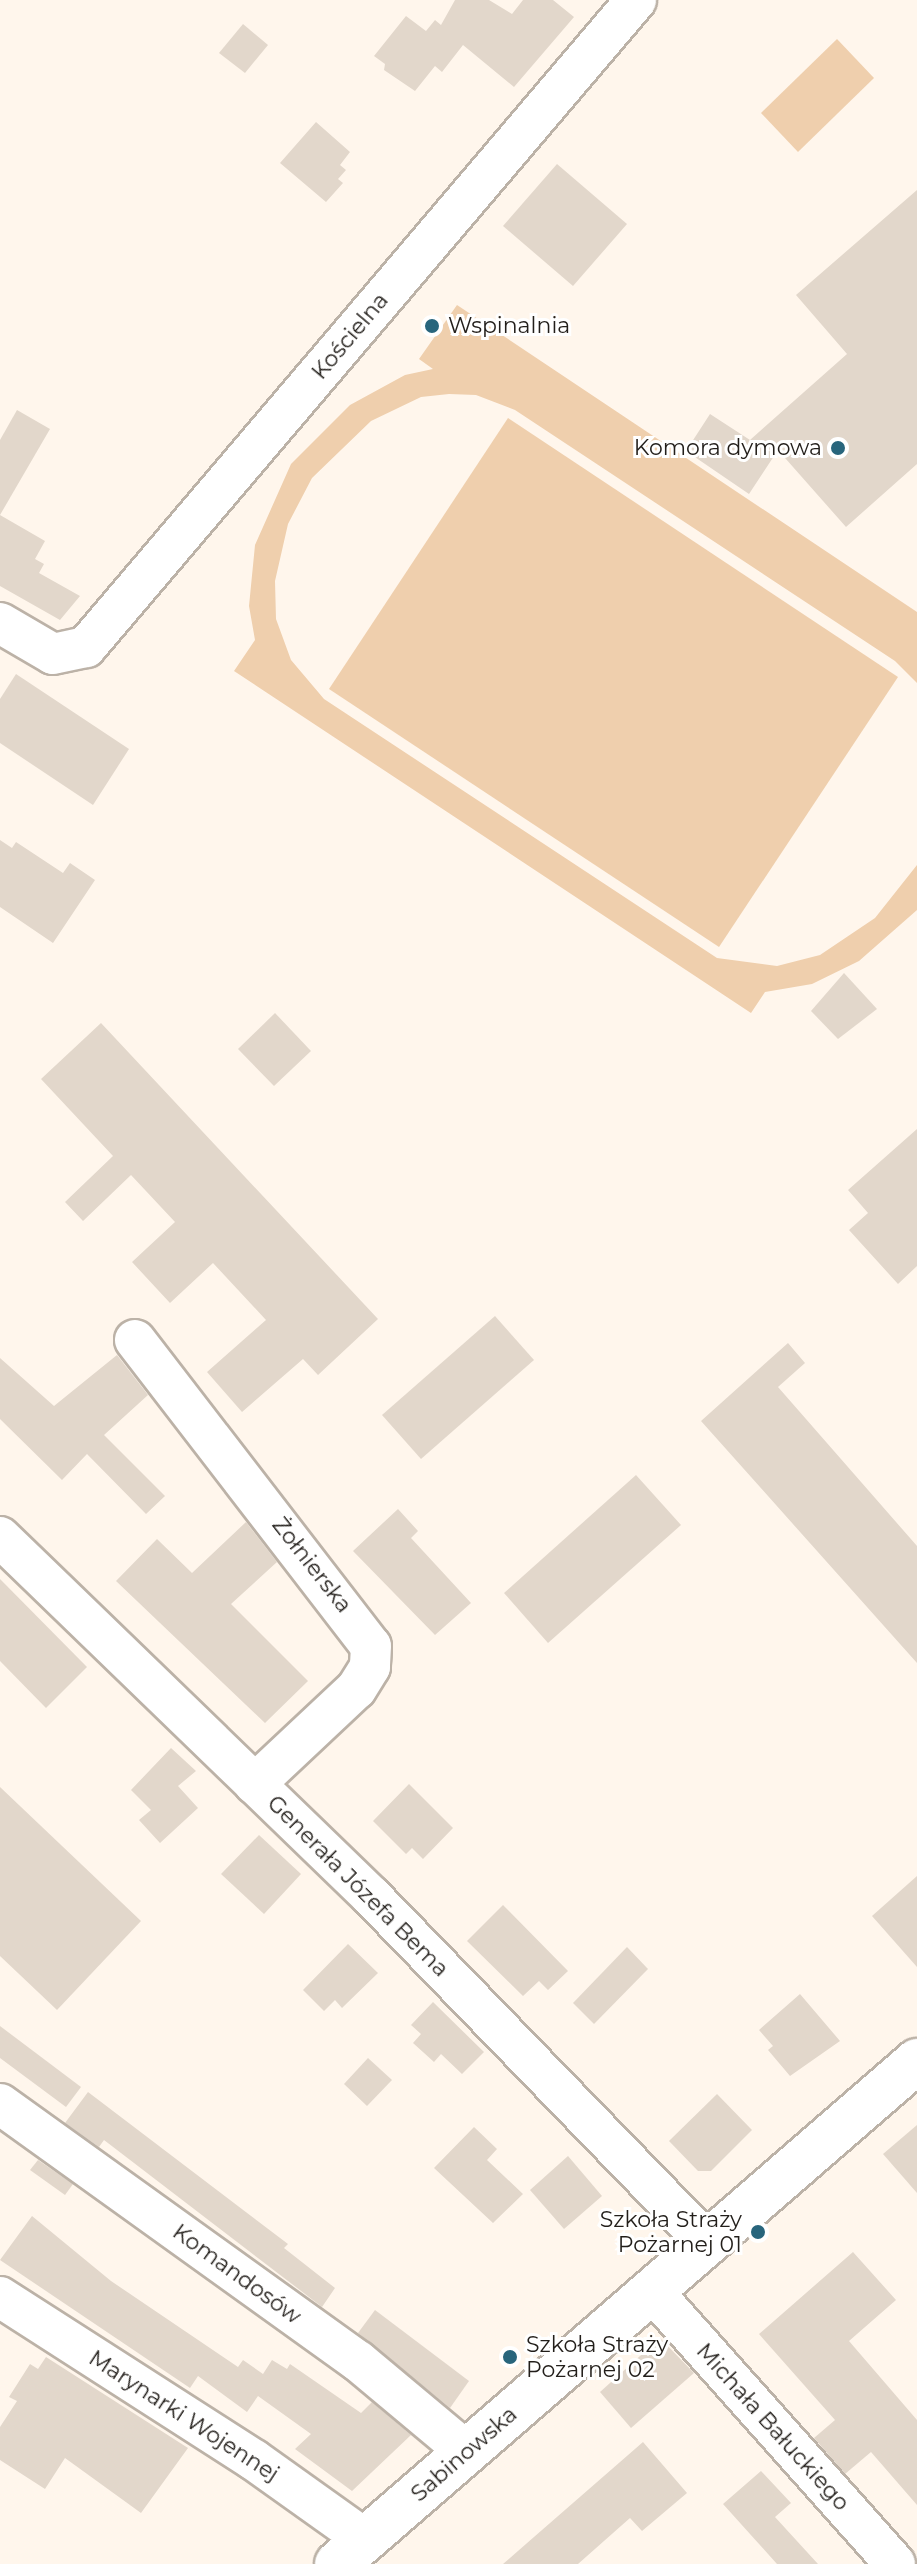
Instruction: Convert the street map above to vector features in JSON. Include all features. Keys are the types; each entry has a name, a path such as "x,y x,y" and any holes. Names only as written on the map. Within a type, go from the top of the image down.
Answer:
{"street":[{"name":"Kościelna","path":"0,623 53,654 86,647 636,0"},
{"name":"Żołnierska","path":"135,1340 371,1646 370,1667 356,1689 255,1784"},
{"name":"Generała Józefa Bema","path":"0,1537 371,1896 707,2243"},
{"name":"Sabinowska","path":"352,2552 917,2061"},
{"name":"Komandosów","path":"0,2104 358,2361 467,2452"},
{"name":"Michała Bałuckiego","path":"652,2291 895,2564"},
{"name":"Marynarki Wojennej","path":"0,2297 254,2460 352,2552"}],"shaded area":[{"path":"837,39 874,78 798,152 761,113"},
{"path":"457,305 917,612 917,683 895,661 515,410 476,395 449,394 421,397 371,421 312,478 288,524 275,581 276,619 291,660 324,699 717,958 777,966 820,955 875,918 917,865 917,910 859,961 812,984 765,992 751,1013 234,671 255,640 249,606 255,545 291,464 350,405 405,375 433,369 419,359"},
{"path":"508,418 898,677 719,947 329,689"}],"building":[{"path":"455,0 489,0 512,14 523,0 553,0 574,17 514,87 463,45 442,72 435,66 415,91 384,70 385,64 374,56 406,16 426,31 435,20 441,25"},
{"path":"243,24 268,45 245,73 219,53"},
{"path":"316,122 350,152 340,165 346,170 338,179 343,183 326,202 280,163"},
{"path":"557,164 627,224 573,286 503,226"},
{"path":"917,190 917,464 846,527 778,450 749,494 686,451 710,414 750,440 847,354 796,295"},
{"path":"17,410 50,429 0,515 0,440"},
{"path":"0,515 45,541 35,559 44,564 39,573 80,596 60,620 0,586"},
{"path":"16,674 129,749 93,805 0,743 0,699"},
{"path":"0,840 12,848 16,842 63,873 70,863 95,880 53,943 0,907"},
{"path":"844,973 877,1009 838,1039 811,1011"},
{"path":"275,1013 311,1051 274,1086 238,1049"},
{"path":"101,1023 378,1319 318,1375 303,1359 242,1412 207,1372 266,1320 213,1263 170,1303 132,1262 175,1222 131,1175 83,1221 65,1202 113,1156 41,1079"},
{"path":"917,1129 917,1266 898,1284 849,1230 868,1213 848,1190"},
{"path":"495,1316 534,1360 421,1459 382,1415"},
{"path":"788,1343 805,1363 778,1387 917,1546 917,1663 701,1421"},
{"path":"117,1355 148,1395 104,1435 165,1496 146,1514 87,1454 62,1480 0,1419 0,1358 54,1406"},
{"path":"636,1475 681,1525 548,1643 504,1593"},
{"path":"398,1509 418,1531 411,1538 471,1603 435,1635 353,1551"},
{"path":"246,1522 277,1562 231,1604 308,1681 265,1723 116,1581 157,1539 192,1573"},
{"path":"0,1579 87,1667 46,1708 0,1661"},
{"path":"171,1748 196,1771 178,1786 198,1808 160,1843 139,1820 151,1810 131,1790"},
{"path":"409,1784 453,1828 423,1859 412,1848 406,1854 373,1821"},
{"path":"0,1787 141,1921 57,2010 0,1956"},
{"path":"259,1835 301,1874 264,1914 221,1874"},
{"path":"917,1876 917,1967 872,1916"},
{"path":"503,1905 568,1971 548,1990 539,1981 523,1996 467,1941"},
{"path":"348,1944 378,1973 342,2008 335,2000 324,2011 303,1990"},
{"path":"627,1947 648,1969 594,2024 573,2003"},
{"path":"800,1994 840,2041 790,2076 768,2050 773,2046 759,2030"},
{"path":"433,2002 484,2052 462,2074 441,2054 434,2062 413,2043 421,2034 411,2025"},
{"path":"0,2026 81,2087 66,2107 0,2058"},
{"path":"368,2058 392,2080 367,2106 344,2084"},
{"path":"88,2092 288,2244 284,2248 335,2288 322,2307 104,2140 99,2147 65,2123"},
{"path":"717,2094 752,2130 711,2171 698,2171 669,2141"},
{"path":"917,2125 917,2193 883,2154"},
{"path":"474,2127 497,2149 487,2160 523,2194 493,2223 434,2168"},
{"path":"568,2156 602,2196 564,2229 530,2190"},
{"path":"38,2160 73,2184 65,2195 30,2170"},
{"path":"32,2216 111,2281 238,2367 243,2360 263,2374 272,2360 287,2369 290,2364 361,2413 372,2402 411,2435 352,2491 295,2449 311,2434 258,2396 247,2412 198,2376 190,2388 0,2260"},
{"path":"853,2252 896,2300 849,2341 917,2420 917,2505 871,2452 845,2474 814,2438 835,2420 759,2334"},
{"path":"375,2310 469,2381 450,2408 358,2333"},
{"path":"660,2338 694,2373 631,2428 600,2392"},
{"path":"46,2357 188,2448 141,2513 65,2458 45,2489 0,2460 0,2427 17,2401 9,2397 30,2364 38,2369"},
{"path":"643,2442 687,2493 642,2531 630,2518 578,2564 503,2564"},
{"path":"761,2471 791,2503 775,2517 818,2564 777,2564 723,2504"}],"place":[{"name":"Wspinalnia","path":"432,326"},
{"name":"Komora dymowa","path":"838,448"},
{"name":"Szkoła Straży Pożarnej 01","path":"758,2232"},
{"name":"Szkoła Straży Pożarnej 02","path":"510,2357"}]}
